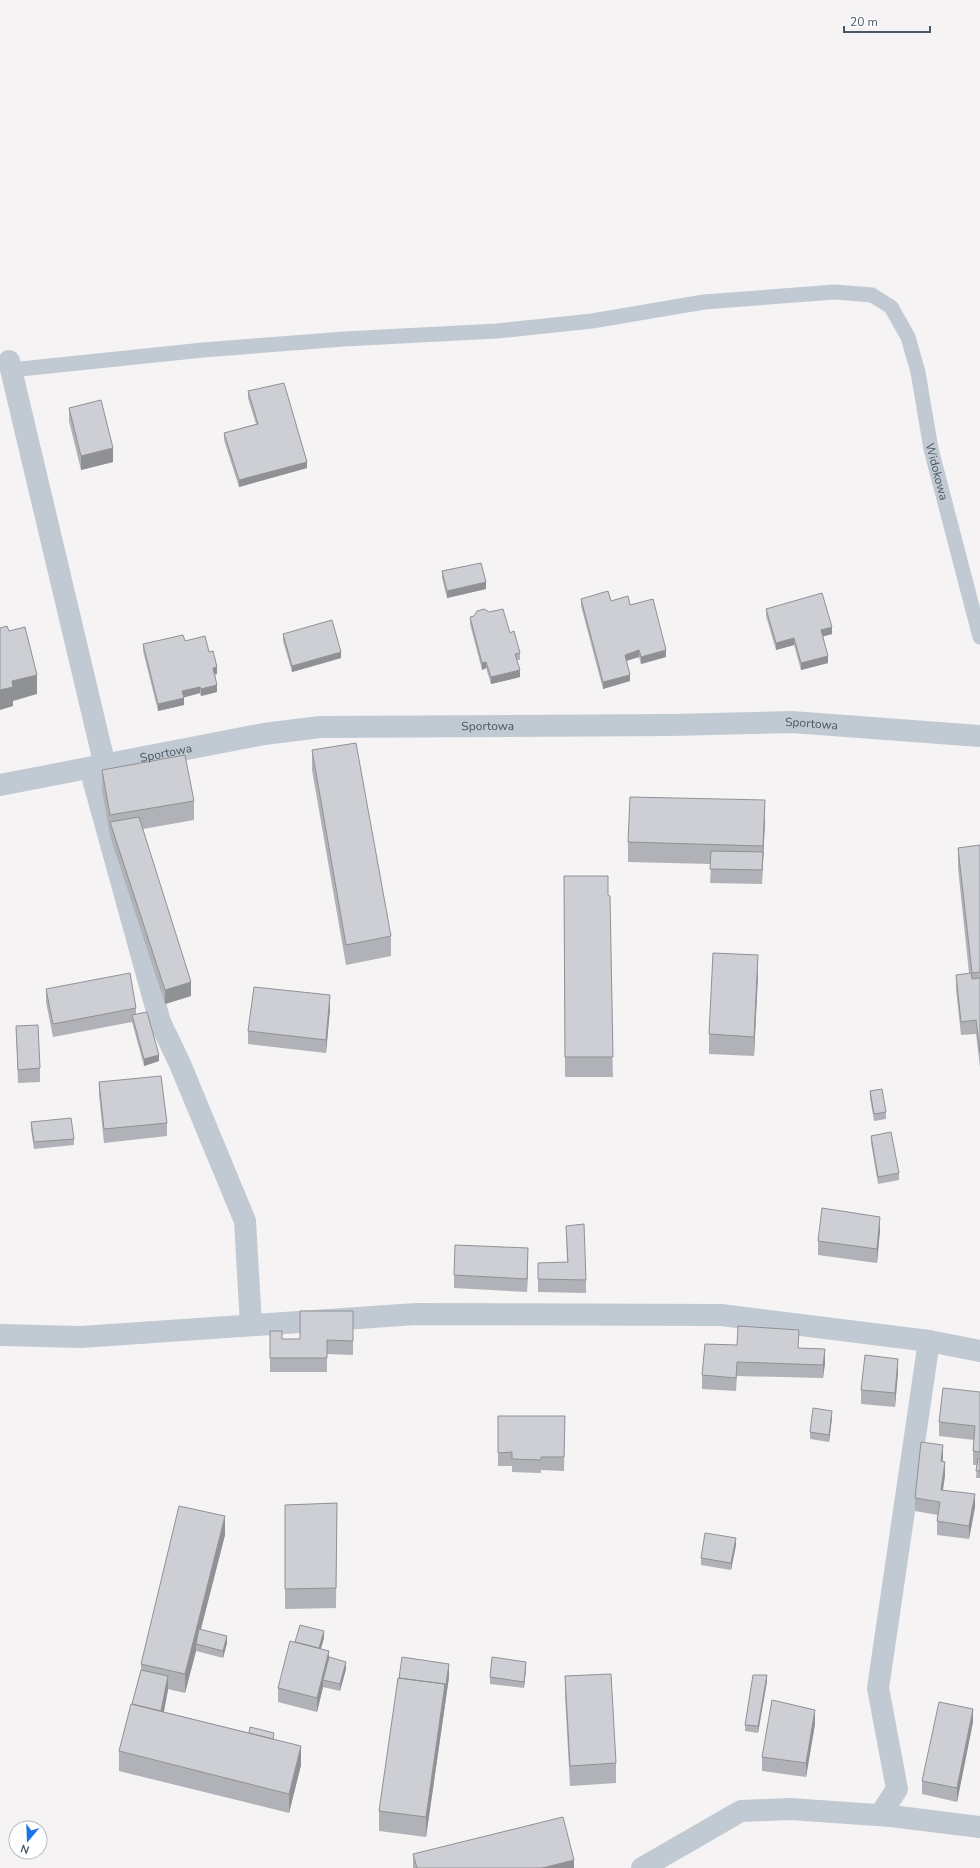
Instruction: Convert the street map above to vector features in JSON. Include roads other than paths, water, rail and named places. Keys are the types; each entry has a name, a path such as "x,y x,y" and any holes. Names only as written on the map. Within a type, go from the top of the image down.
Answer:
{"street":[{"path":"10,366 97,767 160,1022 180,1064 245,1221 251,1325"},
{"name":"Sportowa","path":"0,785 264,734 320,727 671,726 792,722 980,736"},
{"path":"0,1335 81,1337 416,1314 721,1315 929,1341 980,1352"},
{"path":"880,1815 897,1789 878,1688 929,1341"},
{"path":"642,1868 741,1811 790,1809 880,1815 980,1827"}],"lane":[{"name":"Widokowa","path":"10,366 344,339 498,331 592,321 704,302 827,293 872,295 891,307 908,337 918,372 931,449 980,637"}]}
